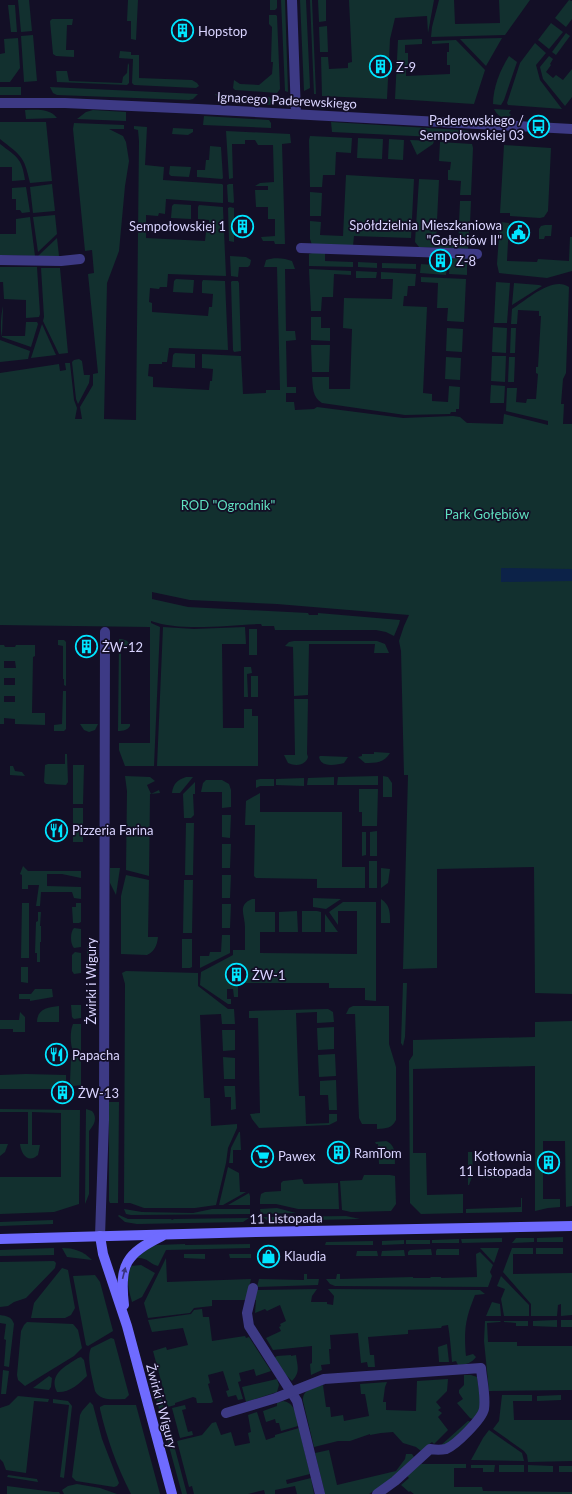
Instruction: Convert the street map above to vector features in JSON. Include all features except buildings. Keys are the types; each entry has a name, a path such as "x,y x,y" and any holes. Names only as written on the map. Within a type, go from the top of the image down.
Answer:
{"main road":[{"name":"11 Listopada","path":"0,1239 166,1234 572,1226"},
{"name":"Żwirki i Wigury","path":"127,1326 122,1288 123,1273 127,1262 141,1247 166,1234"},
{"name":"Żwirki i Wigury","path":"100,1236 103,1254 110,1279 127,1326 172,1494"}],"street":[{"path":"292,0 296,114"},
{"name":"Ignacego Paderewskiego","path":"0,103 65,103 572,129"},
{"path":"301,248 477,254"},
{"path":"0,260 61,261 80,259"},
{"name":"Żwirki i Wigury","path":"100,1236 104,1120 105,632"},
{"path":"253,1288 247,1313 249,1326 291,1392 299,1408 320,1494"},
{"path":"226,1413 276,1398 324,1379 481,1368 484,1409 479,1420 450,1447 438,1450 430,1449 395,1481 377,1494"}],"green space":[{"path":"18,0 29,0 32,31 21,32"},
{"path":"128,0 138,0 136,40 131,39 131,21 127,21"},
{"path":"270,0 277,0 277,8 275,10 270,10"},
{"path":"281,0 285,0 288,92 285,91"},
{"path":"300,0 306,0 310,88 304,91"},
{"path":"310,0 312,0 316,94 314,94"},
{"path":"318,0 326,0 326,21 319,22"},
{"path":"349,0 434,0 428,33 427,16 395,18 390,39 387,99 322,96 321,57 328,57 329,69 348,68 348,63 352,62"},
{"path":"439,0 454,0 455,24 500,23 499,0 530,0 505,35 431,37"},
{"path":"569,0 572,1 572,19 566,27 555,18"},
{"path":"8,5 15,5 17,32 11,32"},
{"path":"269,15 277,16 280,89 277,93 235,90 233,88 234,80 240,84 259,85 272,74 272,27 269,24"},
{"path":"52,19 73,19 72,25 67,25 66,50 74,50 74,57 56,56 53,54 50,21"},
{"path":"551,23 563,32 549,49 538,40"},
{"path":"327,26 328,52 320,52 319,27"},
{"path":"566,33 570,36 556,55 552,52"},
{"path":"33,35 37,81 24,82 21,36"},
{"path":"18,38 20,68 10,82 0,82 0,54 5,53 4,39"},
{"path":"502,38 486,66 460,39"},
{"path":"422,39 422,44 405,45 405,53 408,53 406,76 450,74 450,65 447,65 449,43 432,44 432,41 456,40 485,70 474,104 395,99 398,40"},
{"path":"535,43 546,53 536,65 540,80 562,109 508,105 507,103 520,63"},
{"path":"120,51 131,52 131,55 139,55 139,78 192,80 199,86 196,88 134,85 132,83 133,59 119,58"},
{"path":"509,56 517,62 504,100 501,105 493,104 494,92 498,79"},
{"path":"549,56 553,59 546,72 553,78 556,75 563,80 572,69 572,97 565,106 543,79 540,67"},
{"path":"128,63 129,83 127,85 57,82 56,71 67,71 69,81 122,83 123,77 127,73"},
{"path":"0,87 21,87 21,95 0,95"},
{"path":"50,87 198,94 193,99 189,100 57,95 53,93"},
{"path":"215,94 269,97 271,99 271,105 224,102 220,101"},
{"path":"305,99 319,100 324,109 311,106"},
{"path":"494,109 511,110 509,113 511,115 507,118 501,117"},
{"path":"25,110 47,111 57,118 26,119"},
{"path":"93,110 126,112 126,121 77,119 86,112"},
{"path":"204,116 269,120 271,123 271,128 203,125"},
{"path":"0,122 46,122 52,181 30,183 26,167 21,157 0,139"},
{"path":"331,122 461,130 468,131 475,139 332,132"},
{"path":"74,123 124,125 124,129 109,129 123,136 126,142 129,161 125,186 119,251 107,283 104,419 136,420 139,141 138,130 134,129 134,126 147,127 145,165 164,167 163,180 223,185 223,203 166,199 165,214 159,213 158,216 146,215 146,238 205,241 206,232 209,232 209,220 198,219 199,205 223,207 226,276 168,274 167,287 160,287 159,289 150,288 149,302 152,303 152,312 208,316 209,307 212,307 213,294 202,293 202,282 203,280 225,281 228,350 169,348 167,362 162,362 162,364 149,364 148,376 153,377 153,387 209,390 210,381 212,381 213,369 202,368 202,354 241,356 243,394 266,393 266,390 280,390 277,267 264,267 266,260 272,258 283,259 292,261 295,269 285,269 286,331 295,331 296,340 286,341 287,387 296,387 296,393 286,393 286,402 294,402 295,410 314,409 317,407 403,418 453,416 460,417 467,423 503,424 504,414 548,425 548,421 506,411 507,388 517,388 516,402 526,403 527,399 536,399 538,374 536,373 536,367 538,367 541,316 539,316 539,311 518,310 517,324 511,324 512,309 539,290 555,284 562,284 569,287 566,373 563,379 561,404 564,404 563,424 572,424 572,994 535,993 534,867 437,869 437,968 403,969 408,775 404,775 401,651 399,641 409,615 277,604 190,600 152,592 152,599 188,607 308,613 309,615 318,615 318,613 400,620 394,636 386,632 376,630 275,630 274,626 262,626 261,624 191,627 151,621 151,623 160,627 154,766 125,766 119,750 119,743 150,743 150,627 0,625 0,373 59,364 60,371 66,370 65,363 70,363 74,400 77,408 75,419 82,419 80,407 93,385 93,374 98,373 88,274 94,273 92,250 85,251 73,129"},
{"path":"173,128 193,129 193,132 188,135 172,134"},
{"path":"226,131 290,134 291,143 282,144 285,244 275,244 274,241 263,241 261,237 275,236 275,219 268,219 268,207 256,207 255,190 268,190 268,186 255,186 260,183 274,182 273,145 258,145 255,140 245,140 245,144 232,144 233,178 229,179"},
{"path":"310,136 352,138 351,153 336,152 335,175 323,175 322,187 310,187"},
{"path":"358,138 383,139 382,159 357,158"},
{"path":"389,139 404,140 403,160 388,159"},
{"path":"410,140 434,141 433,144 417,155"},
{"path":"440,142 472,144 471,195 460,195 461,181 448,180 448,170 450,170 451,162 439,161"},
{"path":"0,144 18,159 24,173 25,180 12,181 12,167 0,167"},
{"path":"504,145 551,148 548,211 544,217 510,216 510,213 500,213"},
{"path":"210,146 221,147 222,179 197,177 197,170 205,170 206,160 209,160"},
{"path":"170,166 191,167 189,177 171,176 169,174"},
{"path":"346,175 414,179 411,238 354,236 353,246 312,245 310,239 310,221 321,222 320,235 343,236"},
{"path":"419,179 439,180 436,241 458,243 459,229 469,230 468,249 419,247 415,242"},
{"path":"52,184 55,211 33,213 30,187"},
{"path":"233,184 233,203 228,202 227,185"},
{"path":"26,187 30,212 22,213 20,210 16,210 16,199 12,199 12,188"},
{"path":"310,192 322,193 321,216 310,216"},
{"path":"460,201 471,201 470,224 459,223"},
{"path":"174,204 191,205 191,219 171,218 172,206"},
{"path":"228,208 234,208 234,242 229,241"},
{"path":"55,215 57,234 38,252 33,217"},
{"path":"30,217 35,256 0,255 0,234 16,234 16,219"},
{"path":"500,222 509,223 507,261 537,262 538,259 569,261 570,237 572,237 572,271 547,278 499,273 497,264"},
{"path":"552,225 551,236 545,236 544,239 539,239 539,229 541,226"},
{"path":"57,238 59,256 38,256"},
{"path":"325,253 325,261 353,262 353,267 309,266 309,254"},
{"path":"230,256 246,257 251,260 248,267 239,267 238,277 231,276"},
{"path":"450,258 467,258 467,275 449,274"},
{"path":"358,262 377,263 377,268 358,267"},
{"path":"382,263 416,264 416,269 382,268"},
{"path":"421,264 447,268 446,275 420,273"},
{"path":"0,267 37,267 39,317 26,318 26,300 4,299 3,282 0,282"},
{"path":"41,268 60,268 68,353 59,354 43,321"},
{"path":"309,269 351,271 351,275 334,274 333,297 322,297 321,311 311,311"},
{"path":"356,271 377,272 376,278 356,278"},
{"path":"381,272 416,274 415,286 408,286 407,296 404,296 403,306 427,307 423,393 432,394 432,401 448,402 449,386 460,387 459,409 456,409 456,412 451,412 450,414 405,415 322,403 316,398 312,377 329,377 329,389 350,389 352,329 343,328 344,298 392,299 393,279 381,279"},
{"path":"421,277 466,279 464,322 447,321 448,308 437,308 438,283 421,282"},
{"path":"176,279 194,280 193,293 173,292 174,281"},
{"path":"238,281 239,283 241,351 234,352 231,282"},
{"path":"496,282 510,283 507,323 494,323"},
{"path":"514,283 539,285 542,286 512,305"},
{"path":"3,306 2,336 25,336 26,322 37,322 38,324 31,347 2,337 1,322"},
{"path":"311,317 321,317 321,328 330,328 330,341 311,340"},
{"path":"42,324 56,355 31,358"},
{"path":"493,327 507,328 506,353 492,352"},
{"path":"447,328 463,329 462,352 446,351"},
{"path":"511,328 516,328 515,353 510,353"},
{"path":"0,340 30,351 28,359 0,362"},
{"path":"311,345 330,345 329,372 312,372"},
{"path":"175,353 195,354 195,368 172,367 173,355"},
{"path":"492,356 506,356 505,382 491,381"},
{"path":"446,357 461,358 460,380 445,379"},
{"path":"509,357 515,357 514,382 508,382"},
{"path":"79,359 82,361 84,375 90,375 89,383 78,404 76,399 72,362"},
{"path":"491,385 505,386 504,403 490,403"},
{"path":"163,627 194,629 245,627 246,644 222,644 223,728 244,728 244,709 252,709 252,716 258,716 258,766 157,766"},
{"path":"249,629 257,629 257,655 249,655"},
{"path":"119,639 123,639 129,643 131,647 121,647 121,724 130,724 130,726 125,730 118,731"},
{"path":"58,640 64,640 66,642 66,686 64,685 63,679 63,646 58,645"},
{"path":"377,641 385,644 389,653 374,653 375,644 309,644 308,695 294,696 293,647 285,646 289,642"},
{"path":"0,645 4,645 5,647 15,647 16,645 35,645 35,656 33,657 32,713 45,713 45,725 15,724 15,719 4,718 4,724 0,724","holes":["4,661 15,661 16,668 4,668","4,678 15,678 15,685 4,685","4,696 15,696 15,702 4,702"]},
{"path":"244,667 251,667 252,673 247,674 248,697 244,697"},
{"path":"251,676 258,676 258,697 251,697"},
{"path":"63,691 66,691 66,729 64,731 54,731 54,725 62,724"},
{"path":"294,699 308,699 308,757 305,762 297,765 288,763 284,755 295,755"},
{"path":"80,724 98,724 95,730 89,732 84,730"},
{"path":"374,752 390,753 382,761 376,762 365,763 358,757 362,756 362,754 374,754"},
{"path":"65,754 67,754 68,782 66,785 46,784 44,782 45,765 65,764"},
{"path":"320,756 348,757 344,763 329,765 320,760"},
{"path":"73,765 84,765 83,804 73,804"},
{"path":"10,766 13,766 15,771 22,772 25,776 10,775"},
{"path":"125,776 150,777 155,781 147,785 151,794 149,876 126,870 127,791"},
{"path":"378,776 378,785 337,785 338,777"},
{"path":"383,776 388,777 392,783 392,797 383,797"},
{"path":"186,777 193,777 180,793 172,793 173,787 176,783"},
{"path":"334,777 334,785 307,785 308,778"},
{"path":"304,778 304,786 276,785 276,779"},
{"path":"274,779 274,786 260,786 256,788 256,780"},
{"path":"206,780 222,780 229,784 231,790 231,807 222,808 222,792 201,792 203,783"},
{"path":"195,782 195,794 193,794 194,815 191,818 184,818 183,794"},
{"path":"359,789 378,789 377,826 362,826 362,812 359,812"},
{"path":"159,790 160,793 151,794"},
{"path":"260,793 260,812 342,812 342,867 365,867 365,888 317,888 317,879 256,878 254,876 255,825 245,825 246,801"},
{"path":"73,808 83,808 83,842 73,842"},
{"path":"222,815 231,815 230,838 222,837"},
{"path":"186,823 194,823 193,875 185,875"},
{"path":"377,831 377,856 370,856 370,832"},
{"path":"362,832 366,832 366,855 362,856"},
{"path":"222,844 231,844 230,868 222,868"},
{"path":"369,861 377,861 377,888 369,888"},
{"path":"23,866 28,871 81,871 81,878 62,874 47,874 47,886 81,887 81,899 74,898 72,892 41,892 40,906 36,906 39,885 28,885 28,889 22,889 22,875 20,874"},
{"path":"110,868 120,868 116,895 110,883"},
{"path":"381,868 390,869 388,883 381,888"},
{"path":"126,875 149,880 148,937 158,937 155,948 147,955 121,954 121,896"},
{"path":"222,875 231,875 230,898 222,898"},
{"path":"184,880 193,880 192,933 183,933"},
{"path":"313,898 341,899 326,909 313,907"},
{"path":"255,899 255,912 275,912 275,932 260,932 260,953 357,954 357,911 338,911 338,925 329,912 343,902 376,902 376,1001 365,1000 365,988 329,988 329,983 238,983 238,997 234,997 233,989 227,989 227,999 231,999 231,1004 228,1004 200,985 201,972 233,955 233,950 245,950 243,907 247,901"},
{"path":"381,899 389,909 390,923 381,923"},
{"path":"22,903 29,903 29,958 21,958"},
{"path":"76,903 81,903 81,922 73,923 72,907 76,907"},
{"path":"222,904 231,904 230,928 222,928"},
{"path":"297,911 298,932 279,932 279,912"},
{"path":"302,911 321,912 321,932 302,932"},
{"path":"38,912 41,912 40,962 37,962 37,953 35,953 36,922 38,921"},
{"path":"325,914 338,932 325,932"},
{"path":"74,928 81,929 81,947 74,948 72,944 71,935"},
{"path":"222,935 230,935 230,953 200,968 200,956 209,956 210,952 221,952"},
{"path":"182,939 192,939 192,967 190,968 182,968"},
{"path":"87,946 97,946 96,979 87,979"},
{"path":"75,952 81,953 81,973 74,974 72,971 72,955"},
{"path":"21,967 28,967 28,983 21,982"},
{"path":"126,971 198,973 198,986 228,1009 234,1009 235,1024 222,1024 221,1014 200,1015 204,1098 210,1098 211,1126 237,1124 237,1128 228,1148 216,1205 195,1208 144,1208 130,1203 124,1203 125,984 122,973"},
{"path":"403,983 407,983 405,1037 403,1046 401,1043"},
{"path":"35,989 52,989 53,997 30,1001 30,999 19,999 19,994 31,994"},
{"path":"71,1005 81,1005 81,1018 74,1019 72,1017"},
{"path":"59,1006 59,1022 37,1022 37,1018 41,1011 47,1008"},
{"path":"353,1006 389,1006 389,1044 396,1067 396,1120 388,1128 377,1129 377,1124 362,1124 359,1118 355,1014 346,1014 349,1008"},
{"path":"328,1009 333,1012 334,1022 317,1023 317,1012 296,1013 299,1096 305,1096 306,1124 329,1123 329,1114 337,1114 337,1121 329,1125 259,1128 250,1114 260,1113 258,1018 249,1018 249,1011"},
{"path":"20,1012 25,1017 25,1032 13,1032 13,1029 0,1029 0,1020 19,1020"},
{"path":"572,1021 572,1206 566,1207 565,1141 543,1141 543,1199 560,1199 560,1207 535,1211 535,1066 413,1069 413,1153 426,1153 427,1195 463,1194 463,1213 421,1214 410,1203 409,1061 413,1055 413,1040 535,1037 535,1022"},
{"path":"73,1024 81,1024 81,1051 73,1051 72,1048 71,1034"},
{"path":"334,1027 334,1049 318,1050 317,1028"},
{"path":"222,1030 235,1030 235,1050 223,1051"},
{"path":"335,1054 336,1076 319,1077 318,1055"},
{"path":"74,1056 81,1057 81,1085 73,1086 70,1082 71,1058"},
{"path":"223,1057 235,1058 235,1079 224,1079"},
{"path":"0,1075 66,1075 66,1089 0,1089"},
{"path":"336,1080 337,1110 329,1110 328,1095 320,1095 320,1081"},
{"path":"224,1086 235,1086 236,1109 231,1110 231,1097 225,1097"},
{"path":"109,1102 119,1102 118,1203 110,1203 109,1201"},
{"path":"0,1109 80,1110 79,1204 54,1212 0,1214 0,1177 61,1177 61,1113 32,1112 32,1145 40,1145 38,1155 34,1158 28,1158 23,1154 20,1144 28,1144 28,1112 0,1112"},
{"path":"86,1109 92,1111 95,1119 94,1124 89,1131 89,1194 85,1204"},
{"path":"239,1132 241,1150 233,1150 233,1163 229,1163 231,1148"},
{"path":"386,1141 392,1145 395,1154 395,1164 379,1164 378,1144 375,1142"},
{"path":"0,1144 8,1144 5,1152 0,1156"},
{"path":"468,1152 472,1152 473,1174 469,1185 468,1185"},
{"path":"228,1167 239,1173 240,1192 246,1192 223,1205 219,1205"},
{"path":"524,1173 524,1177 482,1178 482,1174"},
{"path":"364,1175 395,1176 396,1204 391,1211 351,1212 342,1210 340,1181 362,1180"},
{"path":"302,1179 304,1184 338,1183 339,1209 298,1209 276,1204 260,1204 261,1194 265,1192 281,1191 281,1183 283,1181"},
{"path":"249,1193 250,1205 228,1205"},
{"path":"521,1198 522,1212 466,1213 466,1209 521,1207"},
{"path":"277,1208 296,1213 261,1214 260,1209"},
{"path":"124,1209 142,1212 193,1213 212,1209 250,1209 250,1214 131,1215 126,1214"},
{"path":"119,1215 128,1219 172,1220 249,1218 243,1222 137,1224 125,1222 118,1216"},
{"path":"346,1216 360,1219 268,1221 263,1217"},
{"path":"53,1220 53,1224 0,1226 0,1222"},
{"path":"563,1237 563,1242 537,1242 537,1238"},
{"path":"502,1238 502,1242 462,1243 461,1239"},
{"path":"516,1238 534,1238 534,1242 512,1243"},
{"path":"459,1239 459,1243 432,1243 432,1240"},
{"path":"404,1240 404,1244 382,1245 382,1241"},
{"path":"406,1240 430,1240 430,1244 406,1244"},
{"path":"373,1241 373,1245 325,1245 326,1242"},
{"path":"185,1244 250,1244 250,1248 166,1250 158,1266 146,1259 136,1258 152,1246"},
{"path":"54,1248 54,1255 0,1256 0,1250"},
{"path":"62,1248 78,1251 85,1254 92,1260 67,1257"},
{"path":"480,1248 499,1248 494,1263"},
{"path":"512,1248 533,1248 533,1254 513,1254 513,1274 572,1273 572,1315 561,1316 561,1304 558,1305 557,1316 531,1316 531,1304 503,1272"},
{"path":"536,1248 563,1248 563,1254 536,1254"},
{"path":"431,1249 432,1255 408,1255 410,1250"},
{"path":"437,1249 459,1249 459,1255 436,1255"},
{"path":"404,1250 405,1256 381,1256 382,1251"},
{"path":"357,1251 377,1251 378,1256 356,1256"},
{"path":"480,1252 493,1265 490,1272 492,1276 488,1287 335,1286 330,1284 326,1279 336,1279 337,1274 340,1274 340,1279 477,1277 476,1254"},
{"path":"184,1254 205,1254 205,1259 184,1258"},
{"path":"229,1254 251,1254 251,1258 230,1258"},
{"path":"166,1258 167,1282 251,1279 246,1300 212,1300 212,1306 194,1308 190,1313 148,1318 144,1303"},
{"path":"54,1261 56,1263 55,1268 26,1298 14,1302 8,1306 0,1307 0,1262"},
{"path":"141,1265 155,1273 142,1297 132,1302 129,1292 128,1275 131,1266"},
{"path":"62,1268 68,1270 75,1308 71,1315 65,1318 31,1318 34,1303"},
{"path":"304,1274 307,1274 307,1279 319,1279 318,1285 257,1287 259,1279 304,1280"},
{"path":"95,1275 100,1282 113,1331 88,1346 86,1345 73,1276"},
{"path":"501,1276 529,1305 529,1316 504,1316 501,1299 505,1289 497,1286"},
{"path":"317,1289 312,1296 311,1302 327,1302 327,1304 333,1305 334,1296 328,1289 480,1290 485,1294 475,1295 467,1318 465,1331 466,1356 473,1354 476,1357 466,1364 458,1365 456,1361 452,1362 448,1325 442,1326 441,1328 408,1330 408,1334 368,1337 370,1355 374,1355 375,1367 368,1367 367,1362 361,1363 358,1333 330,1335 330,1364 321,1365 322,1370 311,1375 310,1364 312,1363 312,1346 273,1350 266,1338 281,1331 279,1327 281,1326 280,1324 286,1321 280,1305 267,1311 265,1309 255,1313 256,1300 254,1300 257,1290"},
{"path":"492,1302 500,1304 501,1316 486,1316"},
{"path":"202,1309 203,1317 209,1317 212,1341 245,1336 246,1338 249,1337 271,1371 256,1376 254,1369 239,1373 241,1381 238,1382 243,1399 238,1400 236,1395 228,1397 226,1391 229,1390 223,1371 208,1375 210,1383 208,1384 213,1402 197,1403 196,1398 193,1397 168,1407 153,1351 166,1347 167,1350 188,1345 183,1328 152,1332 148,1320 191,1314 194,1310"},
{"path":"0,1315 9,1317 14,1324 9,1367 4,1366 6,1340 4,1339 6,1324 0,1323"},
{"path":"557,1320 557,1327 533,1326 533,1321"},
{"path":"561,1320 572,1320 572,1327 561,1327"},
{"path":"485,1321 501,1321 487,1323 488,1342 517,1342 517,1346 572,1346 572,1390 489,1391 484,1341"},
{"path":"504,1321 528,1321 528,1326 516,1326 516,1323"},
{"path":"27,1322 73,1324 78,1330 82,1348 74,1356 25,1386 18,1380 17,1375 21,1331"},
{"path":"111,1338 114,1339 129,1395 125,1399 104,1398 98,1395 95,1391 89,1357 91,1348"},
{"path":"447,1344 449,1362 439,1362 438,1347"},
{"path":"296,1355 298,1368 297,1375 292,1381 274,1358 277,1356"},
{"path":"81,1357 84,1360 87,1376 70,1389 57,1392 55,1380 57,1375 64,1368"},
{"path":"3,1370 9,1371 6,1394 1,1394"},
{"path":"155,1374 187,1494 182,1494 150,1376"},
{"path":"464,1375 477,1377 481,1404 475,1420 470,1418 457,1403 463,1399 459,1393 459,1390 464,1385"},
{"path":"49,1376 52,1378 51,1387 49,1390 33,1388"},
{"path":"277,1379 279,1385 277,1392 246,1402 242,1387"},
{"path":"448,1379 447,1391 436,1402 441,1408 438,1410 442,1413 438,1417 448,1430 434,1444 432,1442 421,1451 416,1447 403,1443 393,1432 370,1434 350,1441 338,1441 314,1447 303,1401 304,1394 312,1388 323,1385 326,1407 330,1407 331,1417 343,1415 344,1421 369,1416 365,1394 361,1394 360,1384 387,1382 383,1402 386,1402 386,1410 416,1411 417,1381"},
{"path":"502,1395 532,1395 532,1401 513,1401 514,1420 572,1420 572,1461 528,1462 527,1455 524,1451 493,1429 499,1421"},
{"path":"561,1395 561,1400 537,1401 537,1396"},
{"path":"18,1396 49,1399 48,1402 34,1401 26,1473 6,1470 0,1459 0,1408 9,1405"},
{"path":"53,1399 68,1401 72,1406 64,1478 60,1477 69,1405 53,1403"},
{"path":"283,1401 291,1404 295,1410 298,1426 281,1431 279,1423 276,1423 275,1419 266,1422 263,1411 277,1406 277,1403"},
{"path":"90,1402 93,1405 102,1439 119,1483 114,1487 76,1481 72,1477 80,1415"},
{"path":"104,1405 136,1405 160,1494 131,1494 113,1453 106,1431 100,1409 100,1407"},
{"path":"185,1405 186,1409 182,1410 188,1432 192,1431 193,1435 180,1438 172,1408"},
{"path":"257,1412 266,1440 275,1437 275,1435 299,1428 310,1474 286,1480 287,1484 311,1478 314,1494 297,1494 295,1486 275,1490 275,1494 265,1494 264,1490 248,1494 194,1494 192,1486 189,1487 177,1441 202,1435 212,1423 216,1422 221,1435 231,1432 235,1446 250,1443 248,1433 251,1432 248,1415"},
{"path":"468,1421 473,1422 448,1444 439,1447"},
{"path":"489,1430 522,1453 524,1461 471,1460"},
{"path":"329,1450 337,1485 396,1471 405,1459 406,1454 412,1454 414,1457 389,1481 369,1494 325,1494 315,1453"},
{"path":"421,1464 466,1464 466,1468 454,1468 454,1487 482,1487 483,1491 572,1492 572,1494 414,1494 410,1491 409,1492 401,1485 409,1478 407,1476"},
{"path":"471,1465 495,1465 494,1472 483,1472 483,1468 471,1468"},
{"path":"499,1465 524,1465 524,1472 499,1472"},
{"path":"528,1465 553,1466 553,1472 528,1472"},
{"path":"559,1466 572,1466 572,1472 559,1472"},
{"path":"8,1475 37,1479 38,1482 7,1477"},
{"path":"77,1484 100,1488 117,1494 64,1494 62,1490 68,1486"},
{"path":"7,1486 59,1492 60,1494 7,1494"}],"water":[{"path":"501,568 572,569 572,581 501,582"}],"place":[{"name":"Hopstop","path":"183,31"},
{"name":"Z-9","path":"381,67"},
{"name":"Paderewskiego / Sempołowskiej 03","path":"539,127"},
{"name":"Sempołowskiej 1","path":"242,226"},
{"name":"Spółdzielnia Mieszkaniowa \"Gołębiów II\"","path":"518,232"},
{"name":"Z-8","path":"441,261"},
{"name":"ŻW-12","path":"87,647"},
{"name":"Pizzeria Farina","path":"56,830"},
{"name":"ŻW-1","path":"237,975"},
{"name":"Papacha","path":"56,1055"},
{"name":"ŻW-13","path":"63,1093"},
{"name":"RamTom","path":"339,1153"},
{"name":"Pawex","path":"263,1156"},
{"name":"Kotłownia 11 Listopada","path":"548,1163"},
{"name":"Klaudia","path":"268,1256"}],"park label":[{"name":"ROD \"Ogrodnik\"","path":"228,505"},
{"name":"Park Gołębiów","path":"487,514"}]}
